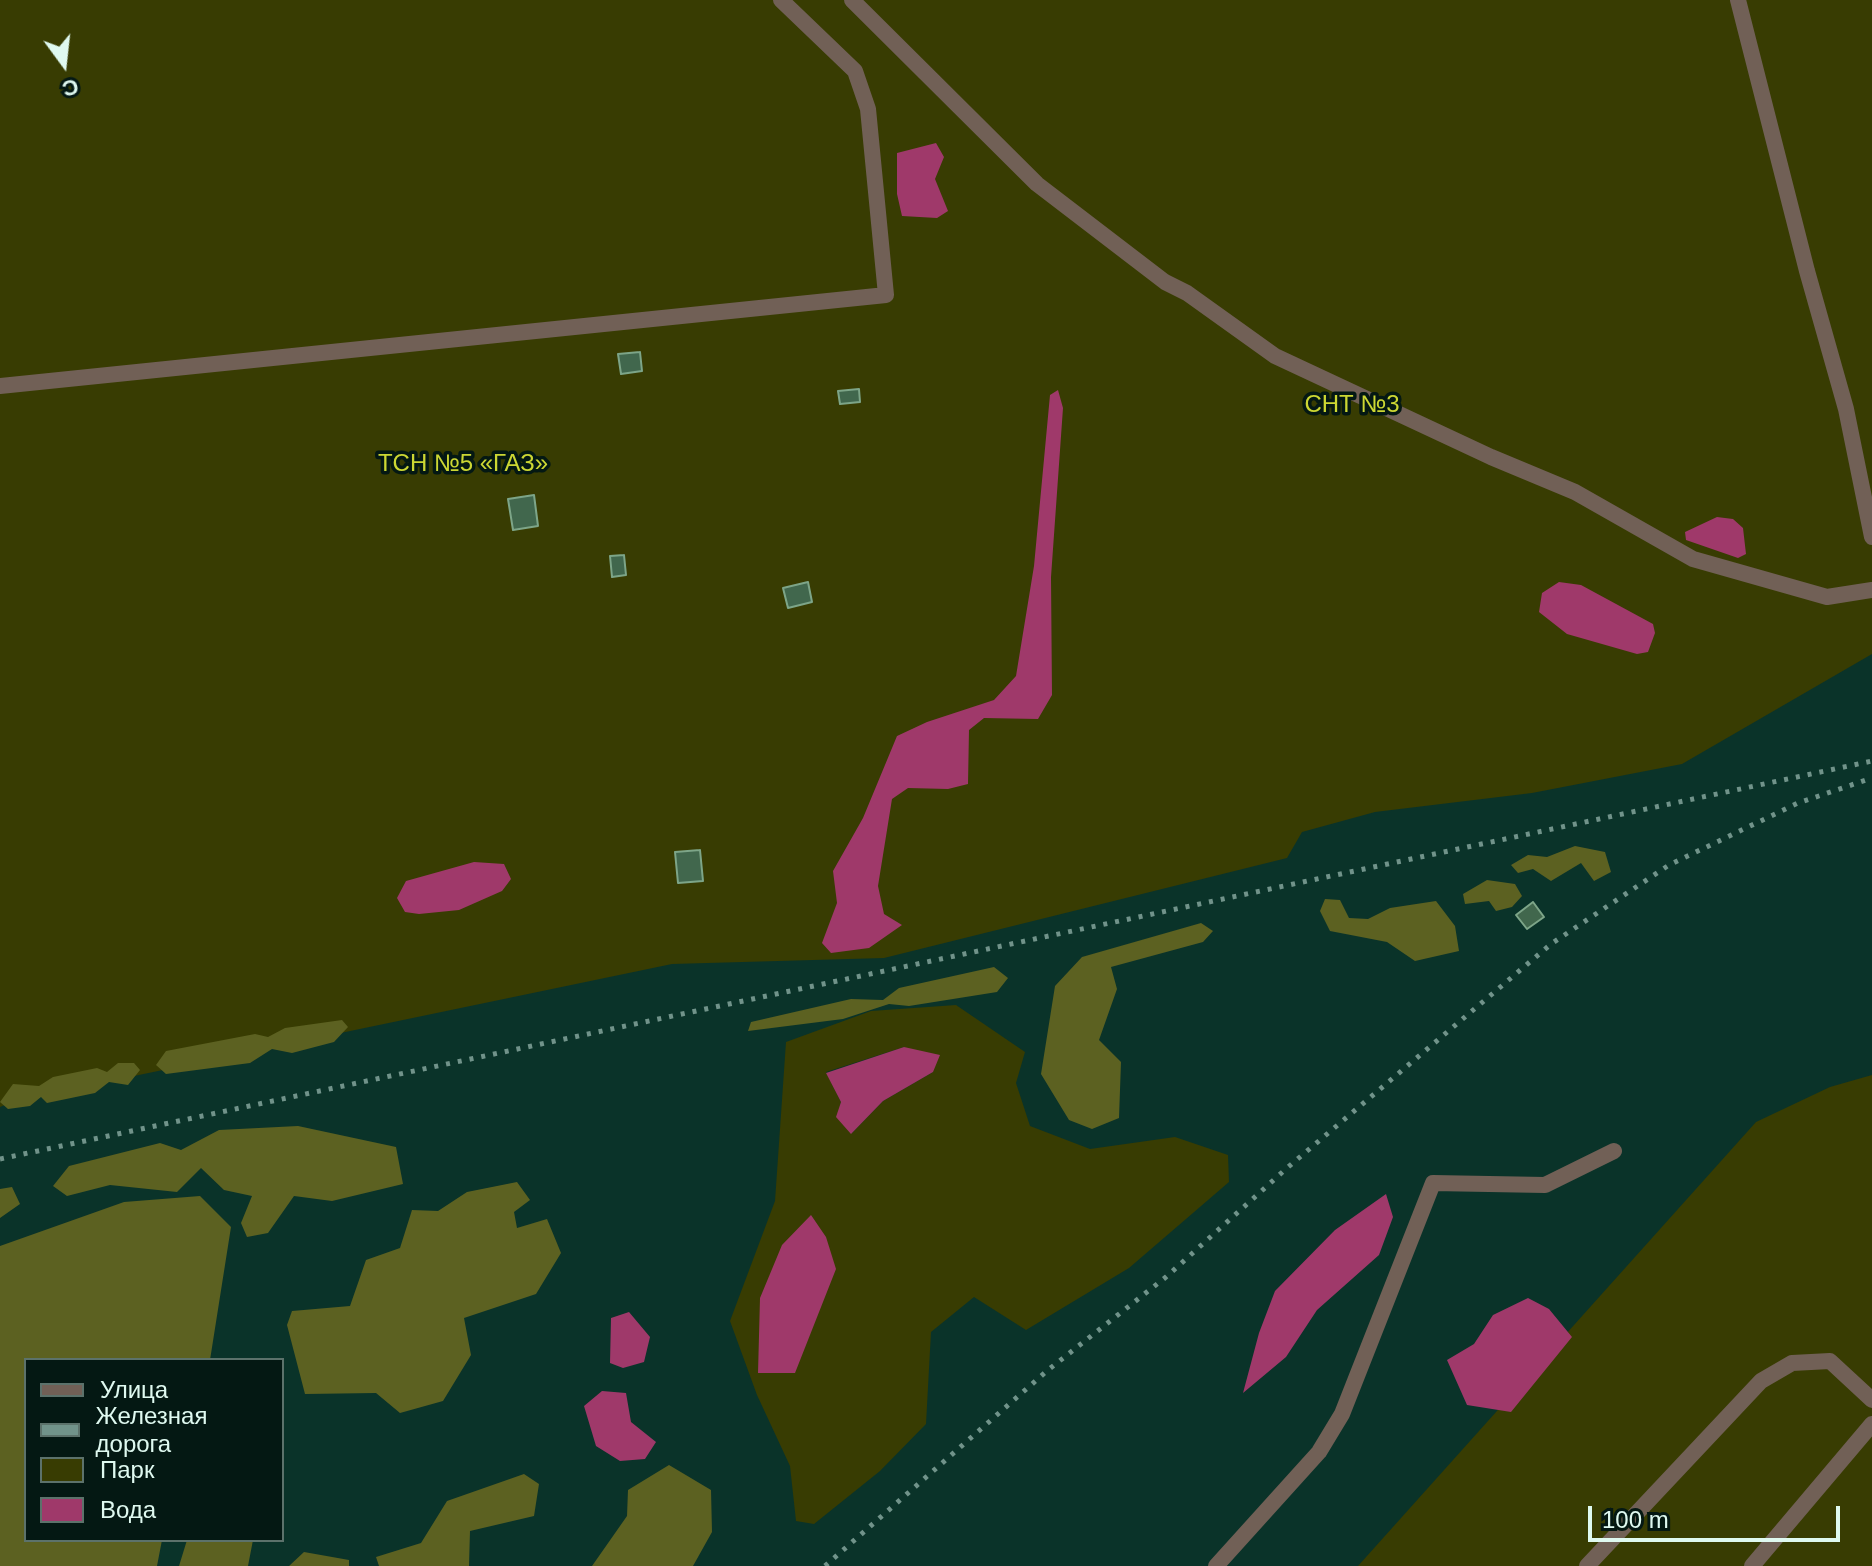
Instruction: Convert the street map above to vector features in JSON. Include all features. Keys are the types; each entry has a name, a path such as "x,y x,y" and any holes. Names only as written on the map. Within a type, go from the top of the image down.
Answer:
{"lane":[{"path":"0,386 886,295 868,109 855,71 781,0"},
{"path":"852,0 1037,184 1165,282 1187,293 1275,356 1491,457 1575,492 1693,559 1827,597 1872,590"},
{"path":"1738,0 1807,271 1846,409 1872,537"},
{"path":"1216,1566 1319,1452 1342,1414 1433,1183 1545,1185 1614,1151"},
{"path":"1587,1566 1761,1381 1792,1363 1830,1361 1872,1400"},
{"path":"1752,1566 1872,1424"}],"green space":[{"path":"0,0 1872,0 1872,654 1682,764 1532,793 1375,812 1302,832 1287,858 884,958 672,964 14,1101 0,1107"},
{"path":"1575,846 1605,852 1611,872 1594,881 1581,863 1551,881 1533,869 1518,873 1511,865 1528,855 1547,857"},
{"path":"1487,880 1515,884 1522,896 1512,907 1496,911 1489,901 1465,904 1463,894"},
{"path":"1325,899 1340,900 1349,918 1368,919 1390,908 1436,901 1455,926 1459,951 1415,961 1387,942 1330,931 1320,911"},
{"path":"1201,923 1213,931 1203,942 1111,967 1117,989 1099,1040 1121,1062 1119,1118 1092,1129 1069,1120 1041,1074 1055,986 1082,957"},
{"path":"994,967 1008,978 997,992 909,1006 889,1004 843,1019 748,1031 751,1022 851,999 883,1000 899,988"},
{"path":"956,1005 1025,1052 1016,1083 1030,1126 1090,1149 1175,1137 1228,1155 1229,1182 1129,1268 1026,1330 974,1297 931,1332 926,1424 880,1471 814,1524 796,1521 790,1466 757,1395 730,1321 775,1201 786,1042 871,1011","holes":["904,1047 933,1072 883,1101 852,1133 837,1117 841,1102 826,1072","815,1319 794,1373 758,1373"]},
{"path":"342,1020 348,1027 334,1042 292,1053 272,1049 250,1063 166,1074 156,1065 166,1051 255,1034 268,1037 285,1028"},
{"path":"118,1063 134,1063 140,1070 128,1085 109,1082 95,1093 47,1103 41,1097 30,1106 8,1109 0,1102 13,1084 39,1086 53,1077 97,1068 107,1072"},
{"path":"1872,1075 1872,1566 1358,1566 1756,1122 1830,1087"},
{"path":"298,1126 396,1147 403,1184 332,1201 294,1196 268,1233 247,1237 241,1223 252,1196 224,1190 201,1168 177,1192 110,1185 67,1196 53,1186 69,1166 160,1143 181,1150 219,1130"},
{"path":"517,1182 530,1200 514,1212 517,1228 547,1219 561,1253 536,1294 464,1318 471,1355 443,1401 400,1413 376,1393 305,1394 287,1325 292,1311 350,1306 366,1260 400,1248 412,1210 438,1211 467,1192"},
{"path":"12,1187 20,1204 0,1218 0,1189"},
{"path":"200,1196 231,1227 210,1358 24,1358 24,1542 162,1542 157,1566 0,1566 0,1246 124,1202"},
{"path":"669,1465 711,1490 712,1532 693,1566 592,1566 627,1516 628,1490"},
{"path":"524,1474 539,1484 534,1516 470,1531 469,1566 379,1566 376,1557 421,1543 447,1501"},
{"path":"186,1542 253,1542 248,1566 179,1566"},
{"path":"304,1552 349,1560 349,1566 289,1566"}],"water":[{"path":"936,143 944,157 935,179 948,211 937,218 902,216 897,194 897,153"},
{"path":"1058,390 1063,408 1051,577 1052,695 1038,719 984,718 969,730 968,784 948,789 908,788 892,799 878,886 884,914 902,925 869,948 831,953 822,943 837,903 833,871 863,818 897,736 927,722 994,700 1016,676 1034,566 1050,395"},
{"path":"1717,517 1733,519 1743,528 1746,554 1738,558 1686,540 1685,532"},
{"path":"1559,582 1581,585 1653,624 1655,633 1648,652 1637,654 1567,634 1539,612 1542,593"},
{"path":"474,862 504,864 511,879 502,891 459,910 419,914 405,912 397,898 406,881"},
{"path":"904,1047 940,1055 933,1072 883,1101 851,1134 836,1117 841,1102 826,1073"},
{"path":"1386,1194 1393,1217 1379,1255 1317,1310 1286,1357 1243,1393 1259,1333 1275,1291 1335,1230"},
{"path":"811,1215 826,1237 836,1269 795,1373 758,1373 760,1298 782,1245"},
{"path":"1528,1298 1549,1309 1572,1337 1511,1412 1467,1405 1447,1360 1474,1344 1493,1315"},
{"path":"629,1312 650,1337 644,1362 623,1368 610,1363 611,1318"},
{"path":"602,1391 626,1393 631,1422 656,1442 645,1459 620,1461 596,1446 584,1406"}],"building":[{"path":"640,352 642,371 621,374 618,354"},
{"path":"859,389 860,402 840,404 838,391"},
{"path":"534,495 538,526 513,530 508,499"},
{"path":"624,555 626,575 612,577 610,556"},
{"path":"808,582 812,602 788,608 783,588"},
{"path":"700,850 703,881 678,883 675,852"},
{"path":"1533,902 1544,917 1527,929 1516,915"}],"railway":[{"path":"0,1159 1872,761"},
{"path":"825,1566 1048,1370 1166,1277 1287,1168 1551,944 1669,865 1798,803 1872,778"}],"park label":[{"name":"СНТ №3","path":"1352,405"},
{"name":"ТСН №5 «ГАЗ»","path":"463,464"}]}
